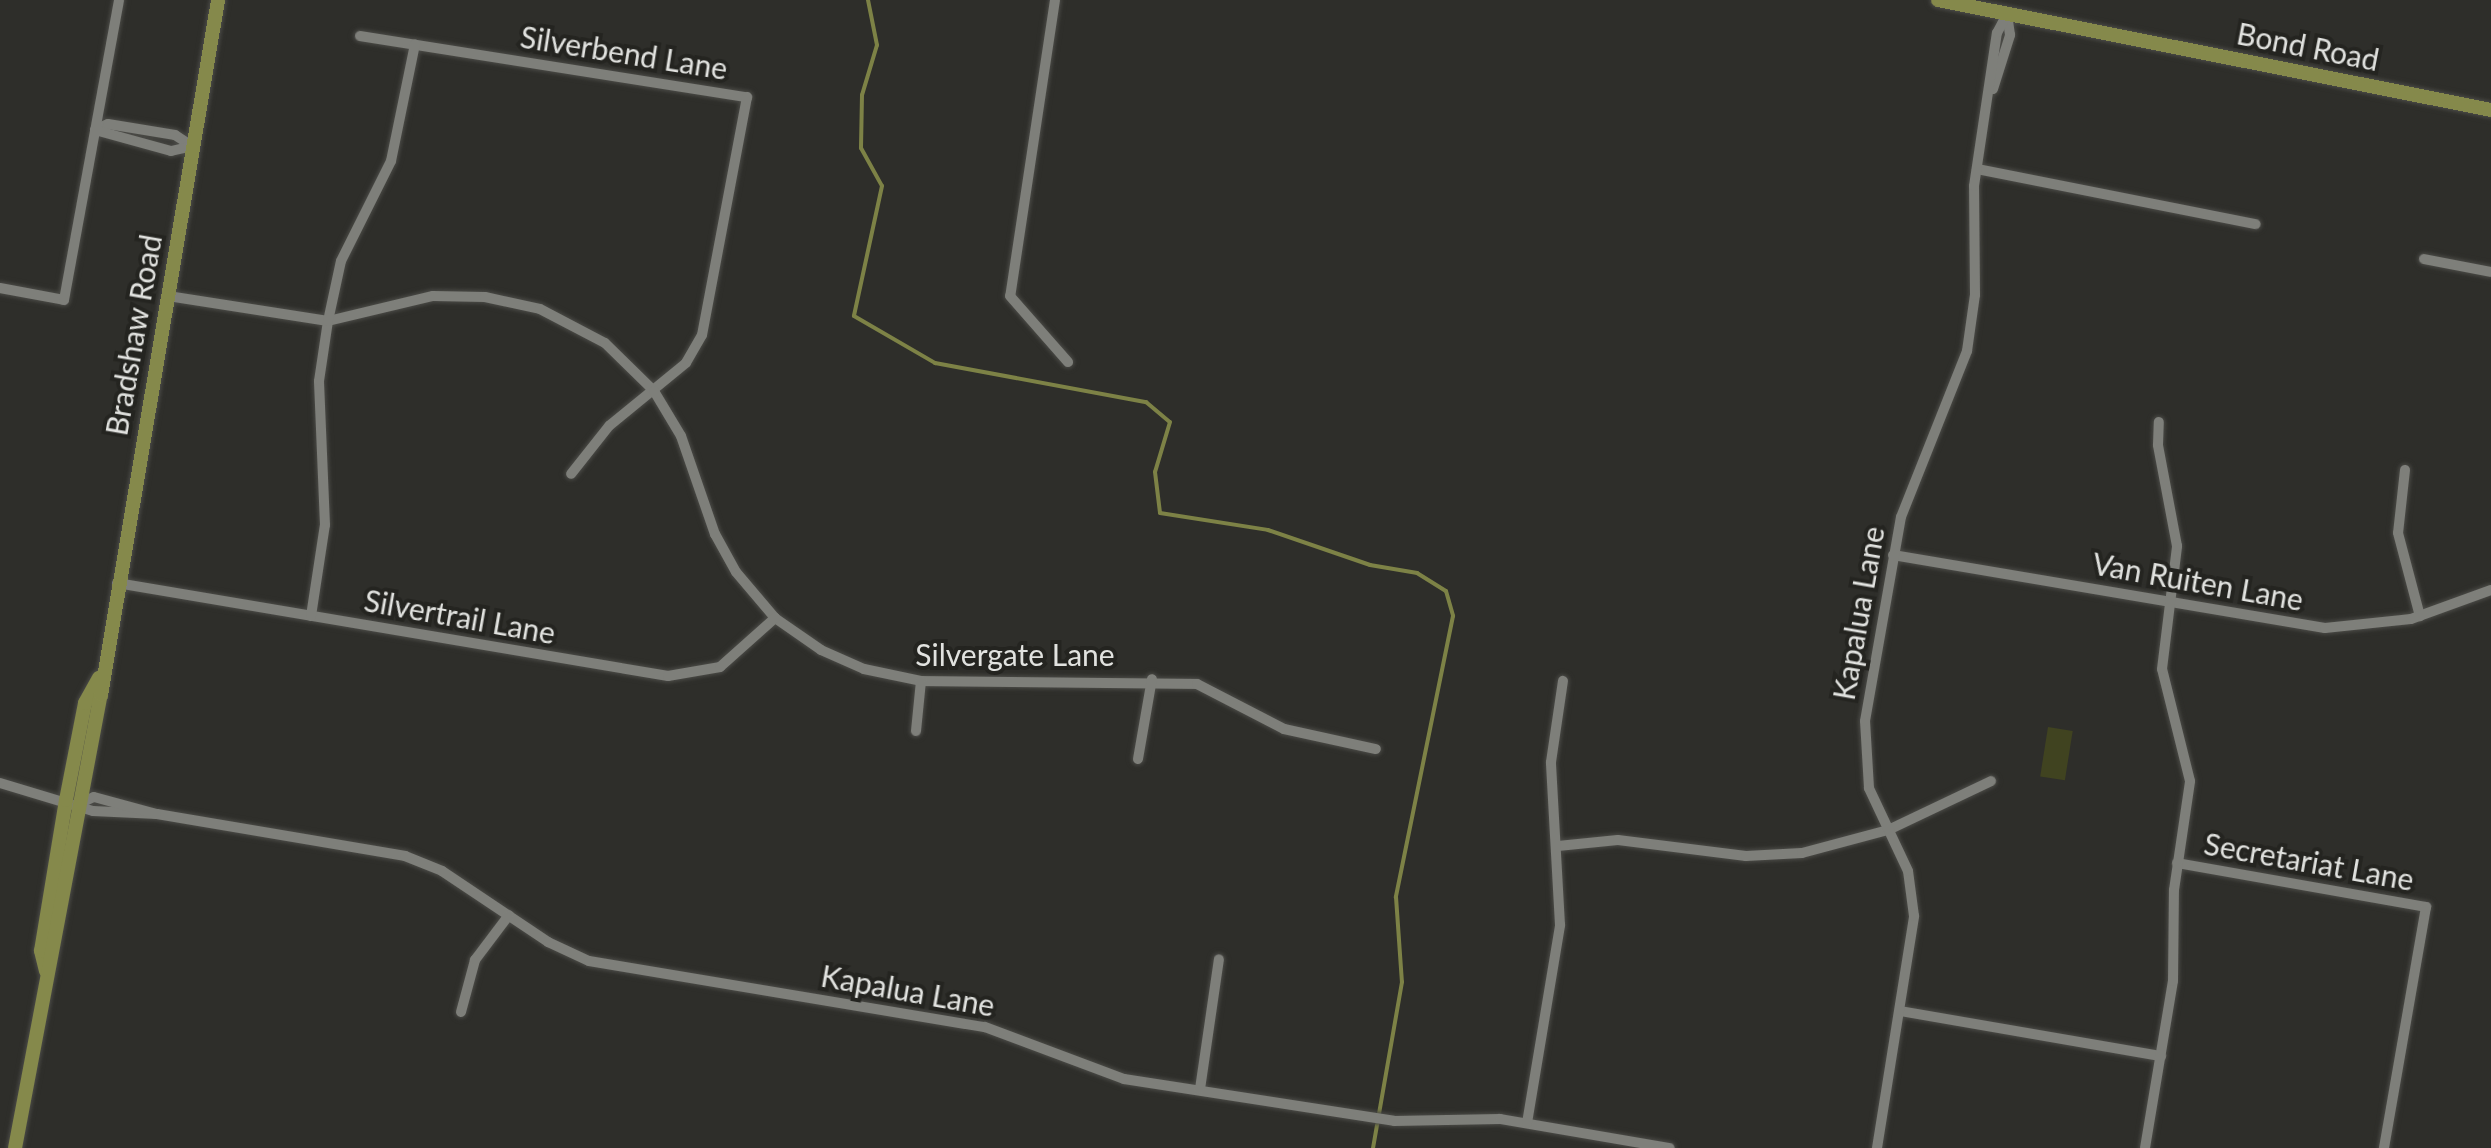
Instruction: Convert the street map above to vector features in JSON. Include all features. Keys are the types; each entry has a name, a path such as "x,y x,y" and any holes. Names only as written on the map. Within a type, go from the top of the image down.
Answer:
{"main road":[{"name":"Bradshaw Road","path":"15,1148 73,802 117,583 218,0"},
{"name":"Bond Road","path":"1948,1 2491,110"}],"street":[{"path":"0,288 64,300 119,0"},
{"path":"1056,0 1010,296 1068,362"},
{"name":"Kapalua Lane","path":"1877,1148 1900,1011 1912,893 1868,788 1862,743 1894,555 1911,481 1967,351 1976,169 1992,90 1997,33 2006,14"},
{"name":"Silverbend Lane","path":"360,36 748,96 706,322 686,363 654,391"},
{"path":"311,616 326,526 319,381 328,321 346,249 390,160 416,44"},
{"path":"95,130 171,150 192,146"},
{"path":"1976,169 2256,224"},
{"path":"2424,258 2491,272"},
{"name":"Silvergate Lane","path":"168,296 328,321 433,296 515,302 587,331 654,391 682,436 724,553 775,618 840,660 921,681 1152,680 1214,689 1284,729 1376,750"},
{"path":"571,474 609,426 654,391"},
{"name":"Secretariat Lane","path":"2144,1148 2173,981 2177,863 2190,781 2164,693 2176,528 2160,463 2160,422"},
{"path":"2405,470 2398,534 2420,616"},
{"name":"Van Ruiten Lane","path":"1894,555 2325,628 2420,616 2491,590"},
{"name":"Silvertrail Lane","path":"117,583 668,676 720,667 775,618"},
{"path":"1138,759 1152,680"},
{"path":"916,732 921,681"},
{"path":"1526,1123 1560,925 1551,762 1564,681"},
{"path":"1558,846 1618,840 1768,856 1835,847 1888,830 1991,781"},
{"name":"Kapalua Lane","path":"0,783 73,802 94,797 157,814 404,856 442,871 589,960 985,1027 1097,1072 1394,1122 1462,1117 1526,1123 1670,1148"},
{"name":"Secretariat Lane","path":"2177,863 2426,907 2384,1148"},
{"path":"461,1012 475,960 509,915"},
{"path":"1200,1089 1219,959"},
{"path":"1900,1011 2160,1056"}],"green space":[{"path":"2048,727 2073,731 2065,780 2040,776"}],"waterway":[{"path":"868,0 877,45 862,95 861,148 882,186 854,316 935,363 1146,402 1170,422 1155,472 1160,513 1268,530 1370,565 1417,573 1446,591 1453,616 1396,897 1402,982 1373,1148"}]}
